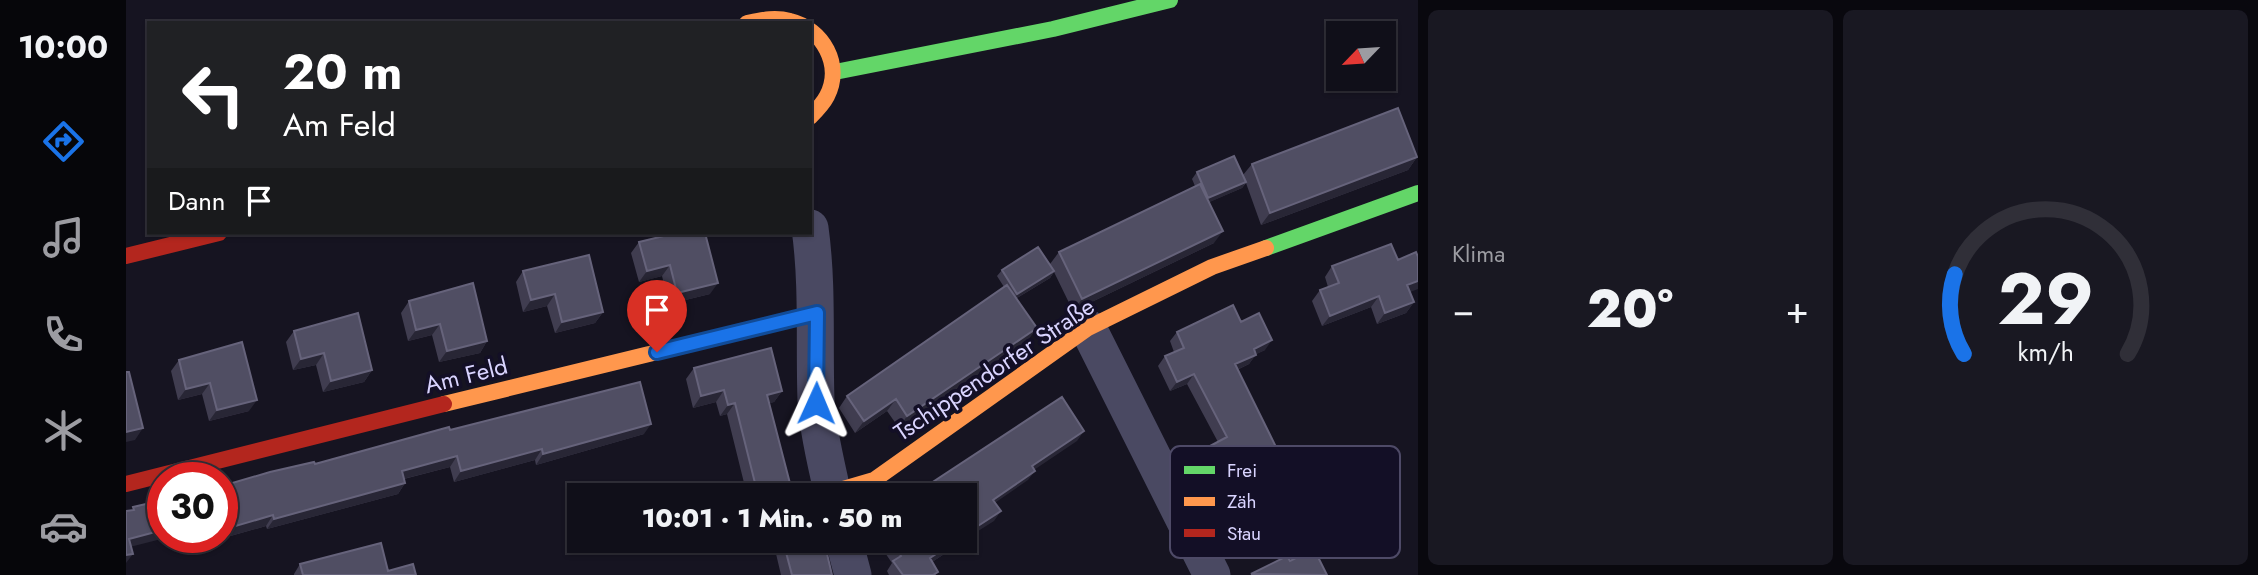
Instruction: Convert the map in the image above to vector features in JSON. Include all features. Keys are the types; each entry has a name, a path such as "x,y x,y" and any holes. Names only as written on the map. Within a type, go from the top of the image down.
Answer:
{"street":[{"path":"835,72 1053,29 1170,0"},
{"path":"750,21 774,13 793,15 806,21"},
{"path":"812,25 824,36 833,53 835,72 832,89 824,105 812,115"},
{"name":"Tschippendorfer Straße","path":"865,483 874,480 1088,328 1212,267 1418,193"},
{"path":"126,256 211,235"},
{"path":"811,235 817,313 816,403 831,483"},
{"name":"Am Feld","path":"126,484 365,422 817,313"},
{"path":"1088,328 1170,491"},
{"path":"847,553 853,575"},
{"path":"1203,558 1212,575"}],"building":[{"path":"1398,108 1417,157 1270,213 1252,164"},
{"path":"1234,156 1246,182 1208,198 1197,172"},
{"path":"1200,184 1223,231 1082,299 1059,252"},
{"path":"668,235 706,235 718,283 677,293 670,265 647,271 639,242"},
{"path":"1391,244 1398,260 1416,252 1418,257 1418,281 1407,285 1414,302 1385,313 1379,296 1330,316 1320,290 1339,283 1332,266"},
{"path":"1038,247 1054,271 1017,294 1002,270"},
{"path":"589,255 603,312 562,322 555,294 531,300 523,271"},
{"path":"473,283 487,341 447,351 440,324 416,330 409,301"},
{"path":"1007,285 1037,328 907,416 896,399 864,421 847,396"},
{"path":"1233,305 1241,322 1259,313 1272,340 1254,349 1256,355 1235,364 1276,446 1210,446 1227,437 1194,374 1177,382 1165,356 1184,348 1177,332"},
{"path":"358,313 372,370 331,381 324,353 301,359 294,331"},
{"path":"242,342 257,400 217,410 210,383 186,389 179,360"},
{"path":"771,348 782,391 767,395 790,483 755,483 735,403 728,405 724,390 701,396 694,368"},
{"path":"126,372 129,372 143,428 126,432"},
{"path":"640,382 651,424 543,454 542,449 461,471 457,456 402,471 405,483 274,519 273,515 238,525 238,481 314,462 315,464 449,427 450,430"},
{"path":"1062,397 1084,431 1032,466 1035,471 993,500 1001,511 977,527 977,483 931,483"},
{"path":"147,504 147,534 129,539 133,554 126,555 126,511 134,510 133,507"},
{"path":"381,543 388,571 413,564 416,575 303,575 300,564"},
{"path":"786,553 827,553 832,575 792,575"},
{"path":"899,553 938,553 930,558 938,572 933,575 903,575 893,561 901,556"},
{"path":"1283,558 1290,561 1296,558 1318,558 1327,575 1251,574"}],"traffic: fast":[{"path":"835,72 1053,29 1170,0"},
{"path":"1266,248 1418,193"}],"traffic: slow":[{"path":"758,21 790,21"},
{"path":"812,32 827,50 833,72 825,99 812,115"},
{"path":"864,483 874,480 1088,328 1212,267 1266,248"},
{"path":"444,404 817,313"}],"traffic: jam":[{"path":"126,256 211,235"},
{"path":"126,484 444,404"}],"route":[{"path":"657,352 817,313 816,403"}]}
